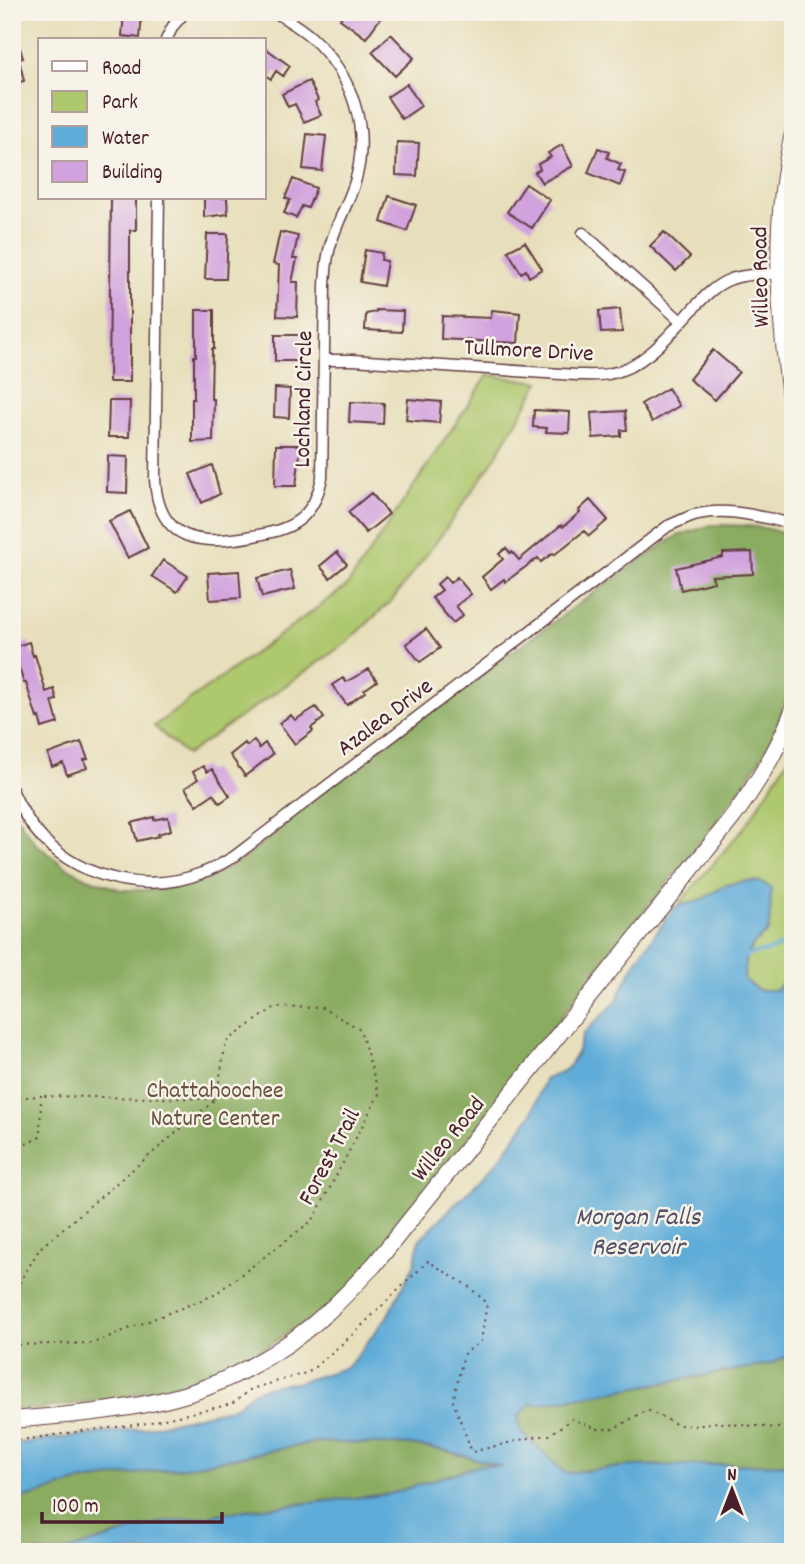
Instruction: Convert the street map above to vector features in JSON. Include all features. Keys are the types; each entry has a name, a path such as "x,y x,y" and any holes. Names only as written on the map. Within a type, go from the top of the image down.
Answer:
{"street":[{"path":"167,38 185,12"},
{"name":"Lochland Circle","path":"159,200 155,479 161,510 179,532 202,540 228,541 288,527 310,510 324,467 327,260 332,238 355,180 360,157 360,125 350,90 325,50 308,34 275,12"},
{"name":"Willeo Road","path":"793,134 780,215 779,274 783,347 793,419"},
{"path":"583,233 682,322"},
{"name":"Tullmore Drive","path":"324,360 609,374 623,370 644,358 716,286 745,275 779,274"},
{"name":"Azalea Drive","path":"12,790 25,815 44,840 88,870 118,880 149,883 185,879 235,856 668,526 694,515 721,511 793,524"},
{"name":"Willeo Road","path":"12,1420 140,1404 206,1387 279,1349 332,1308 374,1265 733,817 765,769 793,711"}],"path":[{"name":"Forest Trail","path":"12,1345 93,1343 214,1295 313,1220 379,1094 360,1029 322,1008 275,1007 226,1042 216,1099"},
{"path":"12,1098 41,1096 216,1099"},
{"path":"12,1151 40,1138 41,1096"},
{"path":"12,1296 40,1248 216,1099"},
{"path":"428,1261 468,1286 487,1303 481,1341 464,1354 453,1402 472,1452 528,1437 548,1435 572,1419 598,1429 612,1429 647,1410 678,1425 698,1426 713,1422 793,1427"}],"green space":[{"path":"488,375 540,382 493,461 393,599 349,641 186,755 154,726 347,586"},
{"name":"Chattahoochee Nature Center","path":"711,525 766,528 786,535 793,541 793,682 771,743 703,840 601,964 374,1265 349,1295 266,1347 199,1379 128,1396 33,1410 12,1409 12,811 36,844 64,866 85,877 121,890 159,890 202,881 252,853 325,787 620,574 677,536"},
{"path":"793,751 793,967 777,990 758,990 744,979 745,961 753,945 768,931 771,888 761,882 747,881 726,885 699,901 677,906 747,824"},
{"path":"793,1353 793,1464 632,1466 565,1473 520,1432 519,1415 531,1404 771,1364"},
{"path":"316,1442 410,1445 444,1450 509,1469 480,1465 390,1494 247,1510 154,1524 64,1552 12,1552 12,1502 78,1482 191,1466"}],"water":[{"name":"Morgan Falls Reservoir","path":"747,881 761,882 771,888 768,931 753,945 745,961 744,979 758,990 777,990 793,967 793,1353 771,1364 531,1404 519,1415 518,1424 521,1432 565,1473 632,1466 793,1464 793,1552 64,1552 154,1524 247,1510 390,1494 480,1465 503,1467 444,1450 410,1445 316,1442 191,1466 78,1482 12,1502 12,1444 145,1428 233,1408 255,1391 296,1383 348,1367 387,1317 415,1263 419,1240 495,1165 531,1115 544,1080 567,1069 577,1053 583,1034 616,1002 631,970 672,911 677,906 699,901 726,885"}],"building":[{"path":"124,12 142,12 140,38 122,36"},
{"path":"345,12 377,12 382,16 366,38 340,19"},
{"path":"391,34 414,58 395,76 372,52"},
{"path":"12,46 20,48 23,58 19,59 24,81 12,84"},
{"path":"266,48 290,66 283,76 276,71 271,79 266,75"},
{"path":"309,81 318,100 315,102 321,115 304,122 295,104 288,107 282,94"},
{"path":"407,84 421,106 402,119 387,97"},
{"path":"307,134 326,136 322,171 303,169"},
{"path":"397,142 419,143 417,176 396,175"},
{"path":"562,145 573,166 542,183 535,172 540,169 538,164 551,157 548,153"},
{"path":"598,148 609,152 607,158 621,164 618,170 625,172 620,186 588,173"},
{"path":"293,179 316,188 308,208 302,206 296,218 284,213 290,200 285,198"},
{"path":"526,184 550,200 532,228 507,212"},
{"path":"389,196 416,205 407,231 381,222"},
{"path":"111,200 136,200 136,230 130,230 130,382 109,382"},
{"path":"204,200 227,200 228,214 204,217"},
{"path":"280,232 298,236 292,282 298,282 297,317 277,316 279,265 273,264"},
{"path":"664,232 690,257 676,271 650,246"},
{"path":"207,234 228,234 226,279 205,279"},
{"path":"525,242 542,269 529,277 526,270 521,273 508,251"},
{"path":"365,250 382,253 381,260 387,261 383,286 360,282"},
{"path":"620,309 622,332 601,333 599,311"},
{"path":"196,310 214,310 211,399 214,399 213,441 192,442"},
{"path":"376,310 403,311 402,332 365,330 366,314"},
{"path":"492,310 520,313 518,343 441,339 442,316 491,318"},
{"path":"275,335 301,335 300,361 275,361"},
{"path":"713,350 739,372 715,400 689,379"},
{"path":"275,388 290,389 289,418 274,417"},
{"path":"668,388 679,406 652,422 641,404"},
{"path":"408,399 441,402 439,423 406,420"},
{"path":"109,401 130,401 129,437 108,437"},
{"path":"350,402 384,403 383,424 349,422"},
{"path":"534,410 570,412 569,433 546,432 547,428 533,427"},
{"path":"625,411 627,430 621,430 621,436 593,438 591,413"},
{"path":"276,445 301,445 296,486 275,486"},
{"path":"108,456 128,457 127,493 107,492"},
{"path":"212,465 220,494 202,503 190,474"},
{"path":"371,493 389,514 366,533 348,512"},
{"path":"590,500 608,520 589,536 584,531 554,555 553,553 541,562 538,558 491,589 482,577 503,559 499,554 506,548 519,560 561,525 563,527"},
{"path":"130,511 148,548 128,558 109,521"},
{"path":"337,552 347,564 330,578 320,566"},
{"path":"752,552 753,574 712,576 714,582 681,590 676,568 723,557 723,553"},
{"path":"163,560 188,576 177,592 152,576"},
{"path":"290,570 295,589 262,597 257,578"},
{"path":"239,571 241,598 210,600 208,573"},
{"path":"445,577 450,583 457,577 471,594 456,606 463,615 453,623 432,598 442,590 437,584"},
{"path":"426,629 440,648 420,662 406,644"},
{"path":"29,642 46,692 54,689 57,700 52,701 58,723 42,728 24,683 14,647"},
{"path":"369,669 377,681 347,705 332,685 343,678 346,682"},
{"path":"316,707 324,718 311,728 313,731 295,744 279,723 291,715 295,720"},
{"path":"254,740 259,748 265,743 273,754 245,776 230,755 245,743 247,746"},
{"path":"81,742 88,759 84,760 87,768 67,775 63,763 52,767 48,754"},
{"path":"203,766 207,772 212,769 230,796 220,803 213,794 197,805 185,788 198,779 193,772"},
{"path":"154,817 154,820 168,817 171,830 137,841 132,823"}],"waterway":[{"path":"746,957 772,950 793,939"}]}
